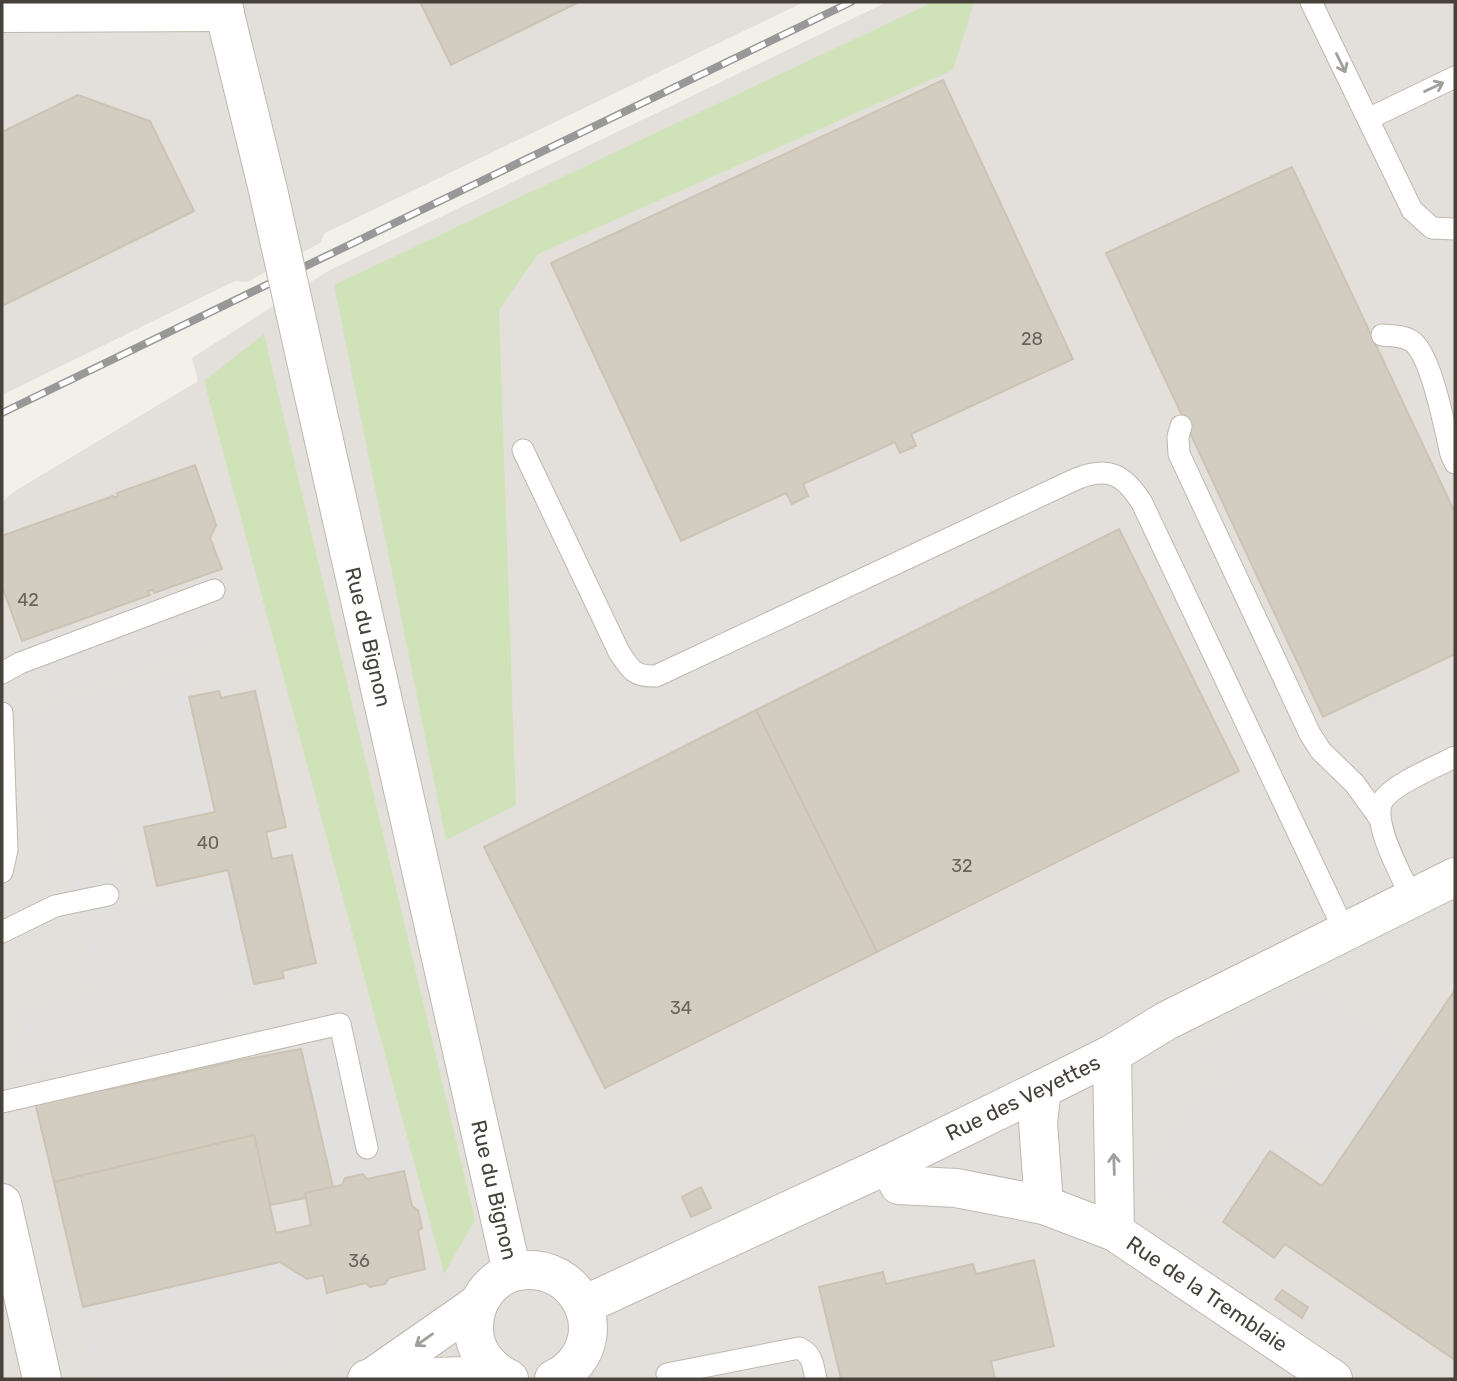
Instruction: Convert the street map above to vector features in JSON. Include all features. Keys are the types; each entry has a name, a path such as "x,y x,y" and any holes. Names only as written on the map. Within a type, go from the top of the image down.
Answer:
{"street":[{"path":"2,13 223,7"},
{"name":"Rue du Bignon","path":"223,7 268,190 512,1272"},
{"name":"Rue des Veyettes","path":"584,1305 889,1164 1042,1089 1112,1054 1166,1021 1455,877"},
{"name":"Rue de la Tremblaie","path":"1112,1054 1115,1232"},
{"path":"1042,1089 1038,1122 1044,1205"},
{"name":"Rue de la Tremblaie","path":"889,1164 899,1185 956,1188 1044,1205 1115,1232 1326,1377"},
{"path":"2,1203 42,1379"},
{"path":"505,1377 488,1364 479,1351 474,1335 474,1318 487,1290 499,1279 512,1272 530,1269 547,1272 562,1279 575,1290 584,1305 588,1323 587,1341 579,1357 567,1371 554,1379"},
{"path":"369,1379 479,1303"},
{"path":"369,1379 505,1377"}],"lane":[{"path":"1311,2 1412,210 1432,228 1455,229"},
{"path":"1368,119 1455,77"},
{"path":"1382,335 1400,336 1413,343 1426,363 1455,463"},
{"path":"1181,426 1178,437 1179,454 1310,733 1321,751 1355,784 1380,819"},
{"path":"523,450 619,652 631,670 644,676 656,676 1076,479 1101,472 1125,481 1142,503 1345,932"},
{"path":"2,673 20,663 214,590"},
{"path":"2,713 7,850 2,872"},
{"path":"1412,898 1385,839 1380,819 1382,801 1397,787 1455,757"},
{"path":"2,932 55,906 108,895"},
{"path":"2,1102 340,1024 367,1148"},
{"path":"667,1374 799,1348 811,1356 816,1379"}],"shaded area":[{"path":"2,2 804,2 325,233 320,243 247,282 235,281 2,395"},
{"path":"887,2 1455,2 1455,1379 2,1379 2,502 15,491 198,381 192,358 328,271"},
{"path":"243,599 253,627 56,693 47,664"},
{"path":"182,673 215,812 108,834 124,912 231,884 254,984 225,992 232,1024 30,1067 19,1013 97,995 72,876 58,878 26,715"},
{"path":"1310,991 1409,1057 1322,1186 1318,1148 1275,1136 1270,1151 1223,1222 1146,1180 1210,1085 1229,1099 1237,1093 1208,1052 1251,1023"},
{"path":"366,1001 412,1169 367,1179 362,1174 345,1178 342,1185 333,1187 301,1049 297,1020"},
{"path":"280,1262 307,1279 323,1275 336,1349 203,1379 95,1379 83,1307"}],"green space":[{"path":"933,2 974,2 953,70 538,254 499,310 516,805 446,840 334,285"},
{"path":"264,334 475,1220 444,1274 204,381"}],"building":[{"path":"420,2 579,2 451,65"},
{"path":"943,80 1073,359 911,434 916,446 900,453 895,442 803,484 808,496 792,504 786,493 681,541 551,263"},
{"path":"78,95 150,121 194,211 2,306 2,132"},
{"path":"1292,167 1455,513 1455,654 1323,717 1106,253"},
{"path":"195,465 216,525 210,538 222,569 154,593 153,590 148,591 150,595 22,641 2,586 2,536 113,496 114,498 118,496 117,493"},
{"path":"1119,529 1239,771 877,952 756,710"},
{"path":"219,691 221,698 255,691 286,827 266,832 272,859 292,855 316,963 282,971 284,978 254,984 228,870 157,886 144,827 215,812 189,697"},
{"path":"756,710 877,952 605,1088 484,847"},
{"path":"1455,990 1455,1360 1285,1244 1274,1258 1223,1222 1270,1151 1322,1186"},
{"path":"301,1049 333,1187 305,1193 306,1198 270,1205 254,1135 54,1182 35,1102"},
{"path":"254,1135 276,1233 311,1225 305,1193 342,1185 345,1178 363,1174 367,1179 404,1171 412,1206 418,1210 422,1228 418,1231 425,1269 389,1278 385,1284 370,1287 366,1283 327,1293 323,1275 307,1279 280,1262 83,1307 54,1182"},
{"path":"701,1187 711,1208 691,1217 682,1197"},
{"path":"1034,1260 1054,1346 991,1361 995,1379 841,1379 819,1287 883,1272 886,1284 973,1264 976,1274"},
{"path":"1282,1290 1308,1307 1302,1318 1275,1299"}],"railway":[{"path":"2,413 851,2"}]}
